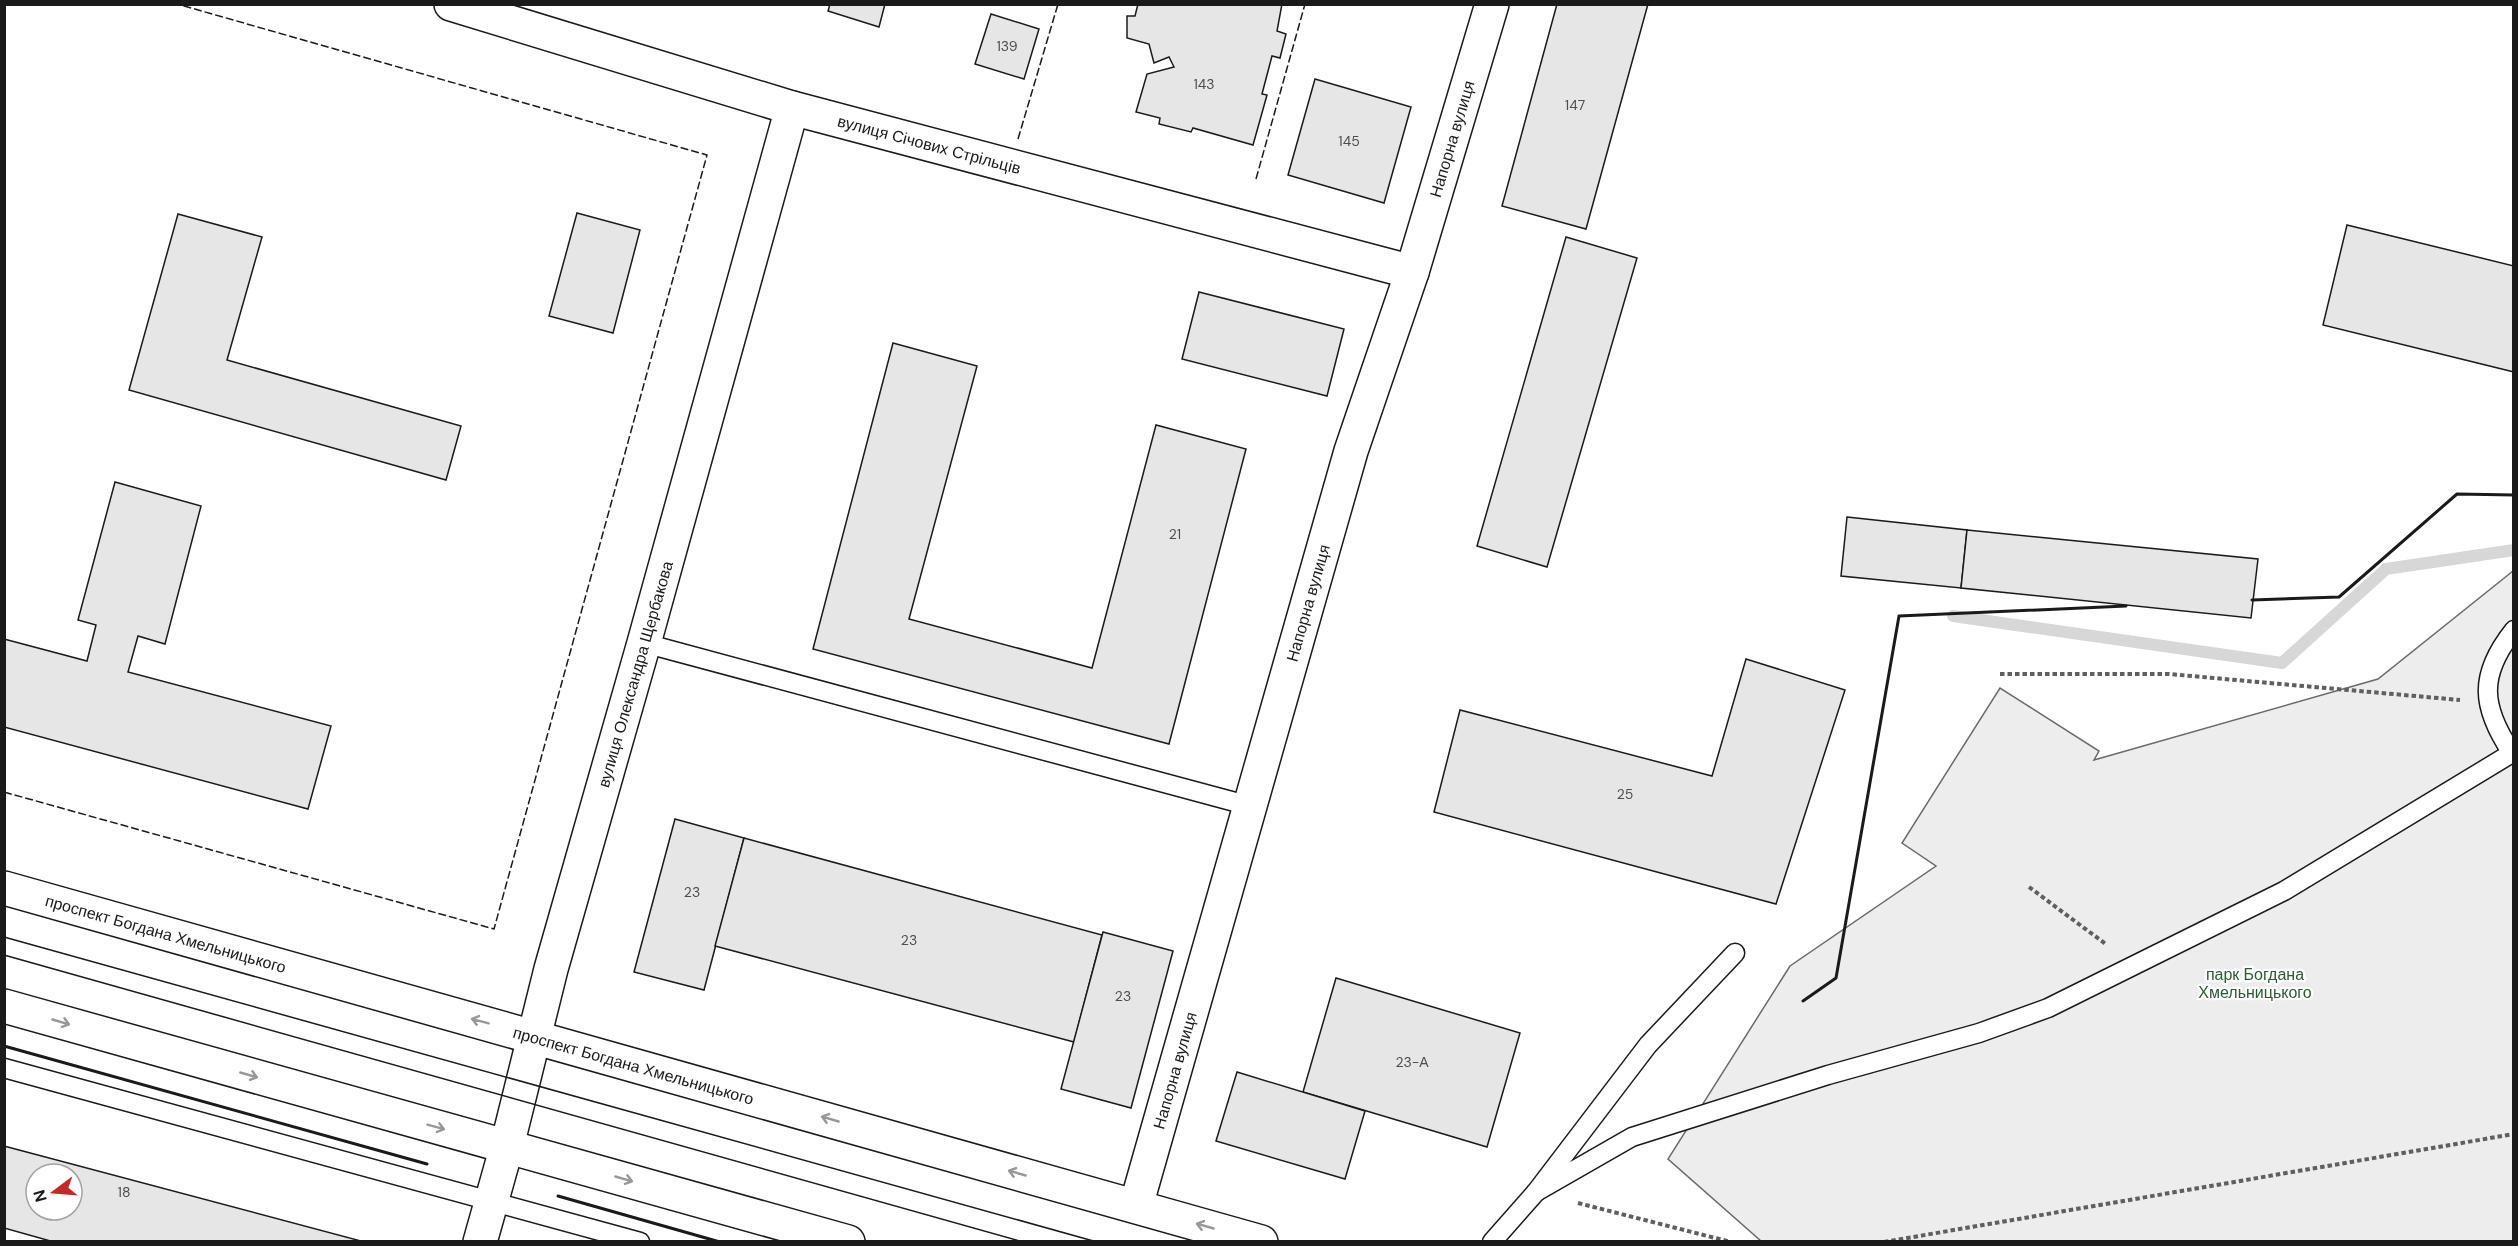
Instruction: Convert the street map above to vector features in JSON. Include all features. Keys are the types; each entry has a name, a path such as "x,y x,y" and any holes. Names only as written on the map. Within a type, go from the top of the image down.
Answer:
{"street":[{"name":"вулиця Січових Стрільців","path":"451,4 792,108 1413,273"},
{"name":"Напорна вулиця","path":"1136,1206 1351,451 1413,273 1492,4"},
{"name":"вулиця Олександра Щербакова","path":"480,1242 507,1146 551,969 792,108"},
{"name":"проспект Богдана Хмельницького","path":"4,888 1261,1242"},
{"path":"4,1006 848,1242"}],"lane":[{"path":"1536,1192 1632,1137 1828,1075 1979,1033 2048,1008 2284,891 2512,753 2496,730 2489,703 2489,675 2499,649 2514,630"},
{"path":"644,643 1250,806"},
{"path":"1492,1242 1536,1192 1648,1045 1735,953"},
{"path":"4,1068 640,1242"}],"path":[{"path":"2000,674 2169,674 2489,703"},
{"path":"2029,887 2134,965"},
{"path":"1884,1242 2079,1206 2514,1134"},
{"path":"1536,1192 1731,1242"}],"shaded area":[{"name":"парк Богдана Хмельницького","path":"2513,571 2513,1241 1761,1241 1668,1159 1790,966 1936,866 1902,843 2000,688 2099,751 2094,760 2378,679"}],"building":[{"path":"830,4 885,4 879,27 828,11"},
{"path":"1138,4 1282,4 1277,31 1286,34 1280,58 1272,56 1262,94 1267,95 1253,145 1193,128 1191,132 1159,124 1160,118 1136,112 1147,74 1174,67 1169,57 1154,63 1149,44 1127,38 1127,16 1135,16"},
{"path":"1557,4 1648,4 1586,229 1502,206"},
{"path":"991,14 1039,29 1024,79 975,64"},
{"path":"1315,79 1411,107 1384,203 1288,175"},
{"path":"577,213 640,230 613,333 549,316"},
{"path":"178,214 262,237 227,360 461,426 446,480 129,390"},
{"path":"2347,225 2514,266 2514,372 2323,325"},
{"path":"1566,237 1637,258 1547,567 1477,546"},
{"path":"1199,292 1344,329 1327,396 1182,359"},
{"path":"893,343 977,366 909,619 1092,668 1156,425 1246,449 1169,744 813,649"},
{"path":"115,482 201,506 165,644 138,636 128,672 331,726 308,809 4,727 4,639 87,661 96,625 78,620"},
{"path":"1847,517 1967,530 1961,588 1841,576"},
{"path":"1967,530 2258,559 2251,618 1961,588"},
{"path":"1746,659 1845,690 1776,904 1434,812 1460,710 1712,776"},
{"path":"675,819 744,838 704,990 634,972"},
{"path":"744,838 1102,935 1074,1042 715,946"},
{"path":"1103,932 1173,951 1131,1108 1061,1089"},
{"path":"1336,978 1520,1033 1487,1147 1303,1092"},
{"path":"1237,1072 1365,1111 1345,1179 1216,1141"},
{"path":"4,1146 64,1162 24,1162 24,1222 84,1222 84,1167 361,1241 361,1242 54,1242 4,1228"}],"waterway":[{"path":"1953,616 2282,663 2386,569 2514,550"}],"tram line":[{"path":"4,937 1097,1242"},
{"path":"4,955 1023,1242"}],"fence":[{"path":"4,792 494,929 707,155 177,4"},
{"path":"1018,139 1058,4"},
{"path":"1256,179 1305,4"}],"wall":[{"path":"2252,600 2339,597 2457,494 2514,495"},
{"path":"1803,1001 1836,978 1899,616 2126,606"},
{"path":"4,1046 427,1164"},
{"path":"558,1196 720,1242"}]}
